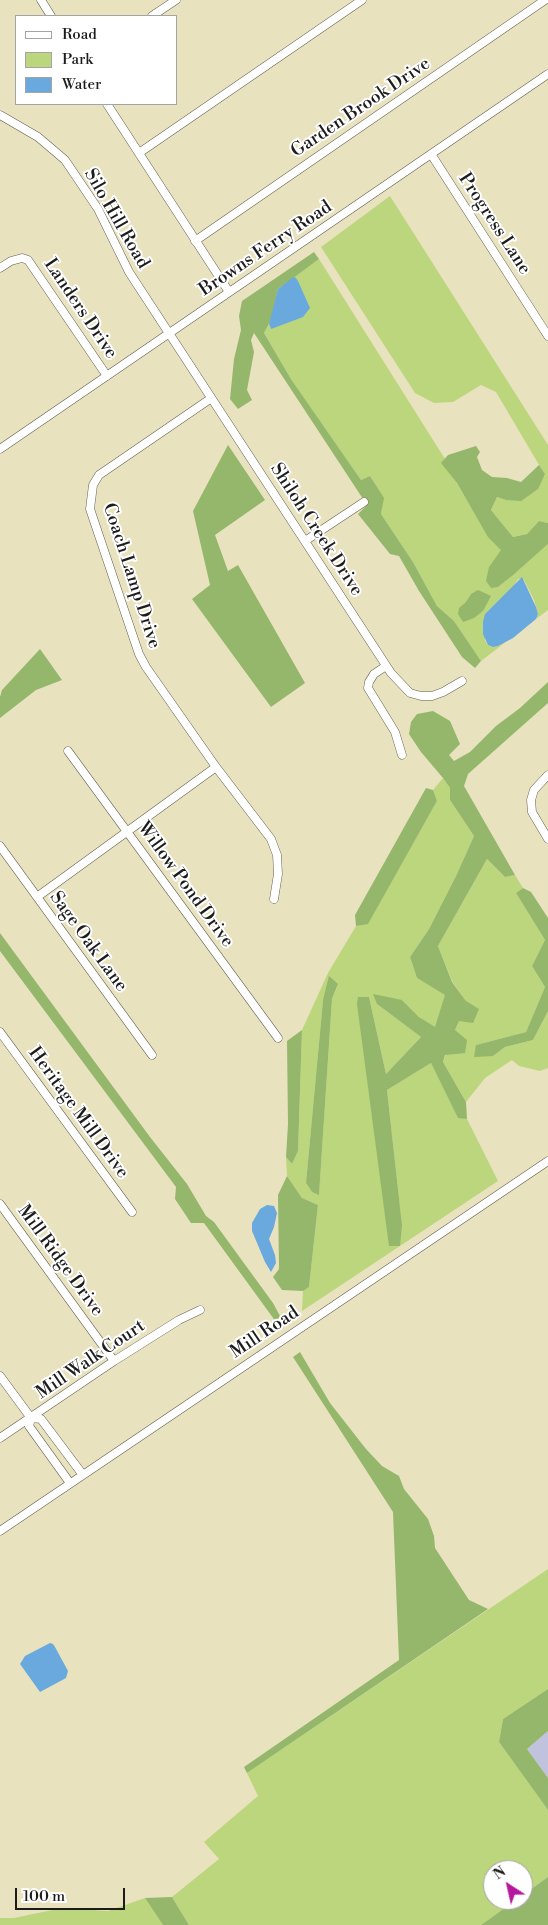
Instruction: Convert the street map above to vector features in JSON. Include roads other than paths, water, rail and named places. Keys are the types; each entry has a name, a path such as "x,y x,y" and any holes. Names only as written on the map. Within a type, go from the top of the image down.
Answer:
{"street":[{"path":"41,0 50,15"},
{"path":"154,15 176,0"},
{"path":"139,153 362,0"},
{"name":"Garden Brook Drive","path":"195,241 545,0"},
{"name":"Browns Ferry Road","path":"0,449 548,74"},
{"path":"108,105 229,292"},
{"name":"Silo Hill Road","path":"0,115 38,137 65,160 98,210 128,272 169,333"},
{"name":"Progress Lane","path":"431,154 548,336"},
{"name":"Landers Drive","path":"0,268 11,261 22,258 28,260 107,376"},
{"name":"Shiloh Creek Drive","path":"169,333 210,399 306,541 386,666 406,690 422,696 432,696 444,692 462,681"},
{"name":"Coach Lamp Drive","path":"210,399 99,475 93,485 90,509 139,654 146,667 216,767 271,839 277,854 278,874 274,899"},
{"path":"306,541 364,502"},
{"path":"386,666 374,674 368,688 395,732 402,755"},
{"name":"Willow Pond Drive","path":"68,751 278,1038"},
{"path":"37,897 216,767"},
{"path":"548,775 534,790 531,800 532,812 548,839"},
{"name":"Sage Oak Lane","path":"0,846 152,1055"},
{"name":"Heritage Mill Drive","path":"0,1032 132,1212"},
{"name":"Mill Road","path":"0,1531 548,1162"},
{"name":"Mill Ridge Drive","path":"0,1204 114,1361"},
{"name":"Mill Walk Court","path":"0,1438 114,1361 179,1320 200,1310"},
{"path":"0,1376 31,1418 41,1419 83,1475"},
{"path":"31,1418 29,1426 70,1483"}],"water":[{"path":"295,277 310,308 303,317 271,329 269,324 278,289"},
{"path":"522,577 536,607 538,614 536,619 513,638 498,646 488,645 483,634 485,614"},
{"path":"267,1205 274,1206 277,1213 269,1239 276,1263 271,1272 252,1231 252,1223 260,1209"},
{"path":"50,1643 55,1647 68,1671 66,1678 40,1692 20,1664 25,1656"}]}
